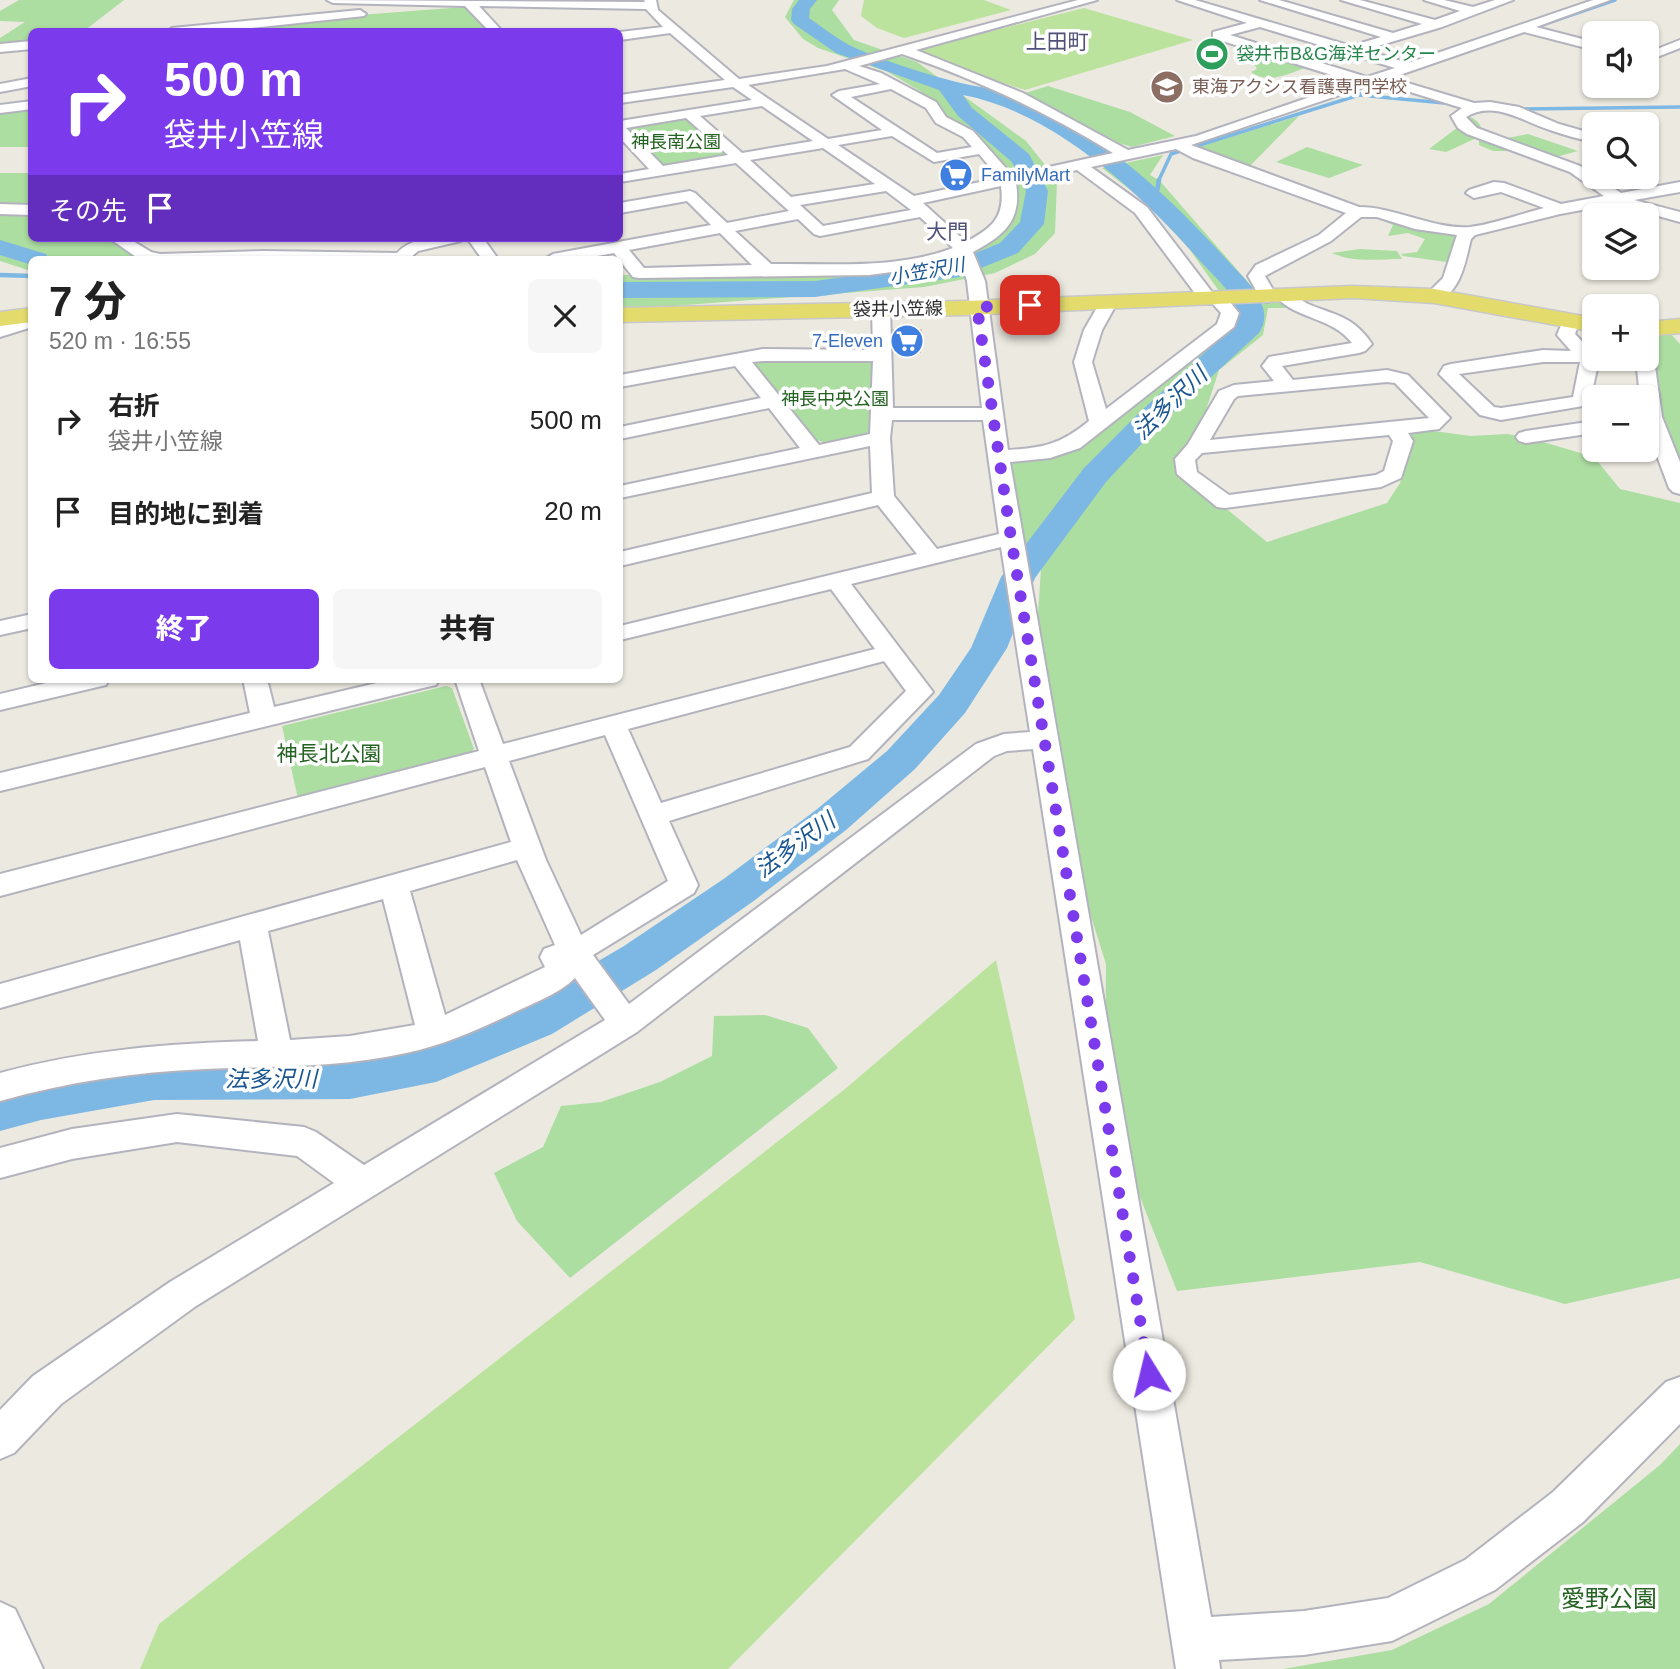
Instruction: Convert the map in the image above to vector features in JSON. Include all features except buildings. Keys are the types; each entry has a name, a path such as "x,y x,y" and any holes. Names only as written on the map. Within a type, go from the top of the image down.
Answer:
{"main road":[{"name":"袋井小笠線","path":"623,315 670,316 1217,300 1353,292 1434,296 1582,324"},
{"path":"0,319 28,316"},
{"path":"1659,328 1680,326"}],"street":[{"path":"333,0 650,3 652,11 671,29 736,83 917,206 964,250 976,281 977,307 1011,538 1196,1654 1392,1619 1480,1575 1568,1507 1680,1396"},
{"path":"623,99 849,64 1091,0"},
{"path":"1188,0 1410,68"},
{"path":"1266,0 1394,37"},
{"path":"1346,0 1491,39"},
{"path":"1430,0 1473,11"},
{"path":"1353,50 1509,0 1523,3"},
{"path":"689,113 820,231 857,231 917,206 1010,180 1180,145 1604,0"},
{"path":"212,28 465,3 493,28"},
{"path":"1537,7 1563,13"},
{"path":"1261,23 1217,35 1473,107 1502,107 1582,134"},
{"path":"1524,28 1582,43"},
{"path":"623,36 671,29"},
{"path":"1659,53 1680,44"},
{"path":"1,47 28,45"},
{"path":"900,50 973,74 1030,99 1061,115 1124,157"},
{"path":"1659,62 1669,66"},
{"path":"618,247 639,273 766,270 925,261 964,250 988,238 1001,227 1009,213 1012,197 1010,180 982,149 968,134 941,120 931,105 849,64"},
{"path":"0,88 28,83"},
{"path":"894,85 839,96 934,158 982,149"},
{"path":"623,124 764,102"},
{"path":"0,108 28,105"},
{"path":"1473,107 1458,117 1463,125 1575,169 1616,198 1680,217"},
{"path":"623,179 892,132"},
{"path":"623,134 660,172"},
{"path":"1180,145 1198,155 1357,212 1378,212 1415,224 1469,232 1560,209 1680,187"},
{"path":"623,150 637,148"},
{"path":"998,456 1043,455 1080,441 1225,327 1230,313 1141,210 1086,165"},
{"path":"623,184 640,205"},
{"path":"786,202 889,186"},
{"path":"1474,193 1494,187 1504,188 1560,209"},
{"path":"623,208 690,196 766,270"},
{"path":"0,209 28,210"},
{"path":"1288,386 1271,366 1276,361 1359,347 1363,344 1353,329 1343,322 1271,296 1256,276 1262,269 1325,238 1357,212"},
{"path":"569,256 800,214"},
{"path":"1434,296 1451,280 1463,238 1469,232"},
{"path":"123,242 146,256 196,242"},
{"path":"264,256 406,250 439,242"},
{"path":"1100,424 1083,362 1093,330 1108,303"},
{"path":"881,308 883,414 880,438 883,497 931,557"},
{"path":"0,332 28,321"},
{"path":"1570,322 1566,335 1582,352"},
{"path":"623,378 763,355 881,356"},
{"path":"1542,356 1586,356 1590,360 1581,401 1501,414 1487,411 1448,374 1451,370 1542,356"},
{"path":"739,358 813,451"},
{"path":"1196,447 1394,427 1432,425 1440,418 1401,379 1387,376 1234,391 1226,396 1196,447 1185,459 1187,474 1225,502 1381,481 1394,474 1403,441 1394,427"},
{"path":"623,432 774,401"},
{"path":"883,414 992,414"},
{"path":"1526,437 1582,429"},
{"path":"623,491 880,438"},
{"path":"1659,438 1680,488"},
{"path":"623,558 883,497"},
{"path":"623,632 1011,538"},
{"path":"652,816 859,753 920,692 837,581"},
{"path":"0,628 28,622"},
{"path":"0,885 891,652"},
{"path":"0,702 80,683"},
{"path":"255,683 264,717"},
{"path":"0,782 410,683"},
{"path":"469,683 527,847 570,950 620,1017"},
{"path":"0,1087 97,1066 179,1057 337,1051 409,1040 525,993 563,972 555,957 590,944 684,885 613,725"},
{"path":"0,1439 47,1390 183,1294 363,1184 620,1017 985,750 1004,743 1044,740"},
{"path":"0,996 527,847"},
{"path":"394,885 433,1031"},
{"path":"252,925 277,1055"},
{"path":"0,1163 72,1144 177,1128 304,1142 363,1184"},
{"path":"0,1624 21,1669"}],"green space":[{"path":"19,0 124,0 88,28 28,28 28,41 0,44 0,38 25,22 0,21 0,11"},
{"path":"794,0 839,0 832,10 854,40 917,62 1026,141 1057,180 1055,233 1035,254 995,273 924,287 623,310 623,275 898,269 977,246 1010,204 996,164 920,91 888,72 818,48 803,39 785,17"},
{"path":"864,0 984,0 1011,10 904,38 877,28 861,16"},
{"path":"464,7 487,28 273,28 268,22"},
{"path":"1084,8 1193,40 1025,90 909,52"},
{"path":"1274,53 1308,67 1272,78 1251,72 1257,69 1252,60"},
{"path":"1048,86 1130,112 1175,136 1132,147 1119,143 1025,93"},
{"path":"28,106 28,147 0,147 0,110"},
{"path":"1459,114 1476,120 1483,135 1446,152 1429,149 1462,124"},
{"path":"1299,116 1244,172 1189,150"},
{"name":"神長南公園","path":"686,117 728,156 662,167 624,127"},
{"path":"1488,134 1502,139 1528,134 1578,151 1548,159 1517,151 1493,151 1479,145 1479,141"},
{"path":"1307,147 1363,165 1329,178 1276,162"},
{"path":"1163,155 1150,175 1159,180 1254,289 1219,291 1190,250 1151,206 1102,168"},
{"path":"0,173 28,173 28,242 131,242 154,256 28,256 28,270 0,261"},
{"path":"1388,218 1459,233 1450,250 1454,255 1447,262 1403,256 1401,254 1417,252 1425,239 1408,233 1388,236 1393,225 1382,220"},
{"path":"1360,249 1397,251 1402,259 1357,259 1332,253"},
{"path":"1219,300 1278,300 1293,308 1268,308 1263,335 1219,370 1185,475 1267,542 1387,503 1400,483 1411,433 1433,431 1471,436 1507,434 1526,437 1582,453 1582,462 1598,462 1620,489 1680,503 1680,1278 1565,1304 1420,1262 1177,1291 1105,1108 1106,964 1055,802 1034,674 1043,565 1022,556 998,456 1043,455 1225,327"},
{"path":"1659,332 1670,333 1680,344 1680,492 1659,436 1659,385 1647,385 1645,371 1659,371"},
{"name":"神長中央公園","path":"757,358 875,360 872,434 827,443 816,440 753,362"},
{"name":"神長北公園","path":"446,686 452,688 474,749 467,755 298,799 282,726"},
{"path":"996,960 1075,1319 728,1669 140,1669 159,1624 845,1089"},
{"path":"765,1015 808,1028 838,1068 570,1278 517,1221 494,1173 543,1147 561,1106 601,1102 660,1082 712,1056 714,1016"},
{"name":"愛野公園","path":"1680,1444 1680,1669 1283,1669 1392,1650 1489,1604 1660,1465"}],"waterway":[{"name":"小笠沢川","path":"808,0 801,9 800,20 843,49 946,86"},
{"path":"1530,29 1615,0"},
{"path":"1359,95 1387,80"},
{"name":"法多沢川","path":"0,1110 41,1099 154,1080 350,1079 436,1062 535,1021 640,958 740,889 831,820 901,760 952,704 989,648 1018,577 1095,475 1151,417 1249,327 1251,314 1249,304 1241,292 1196,240 1151,196 1103,157 1051,122 1014,103 946,86"},
{"name":"小笠沢川","path":"623,290 815,289 959,269 1009,248 1032,224 1037,191 1021,159 965,112 946,86"},
{"path":"1158,182 1171,154 1359,95"},
{"path":"1359,95 1455,104"},
{"path":"1516,109 1680,107"},
{"path":"1156,197 1159,180"},
{"name":"小笠沢川","path":"0,247 28,256"},
{"path":"0,275 28,276"}],"place":[{"name":"袋井市B&G海洋センター","path":"1212,54"},
{"name":"東海アクシス看護専門学校","path":"1167,87"},
{"name":"FamilyMart","path":"956,175"},
{"name":"7-Eleven","path":"907,341"}],"district":[{"name":"上田町","path":"1057,41"},
{"name":"大門","path":"947,231"}],"route":[{"path":"1030,305 977,307 1011,538 1149,1374"}]}
